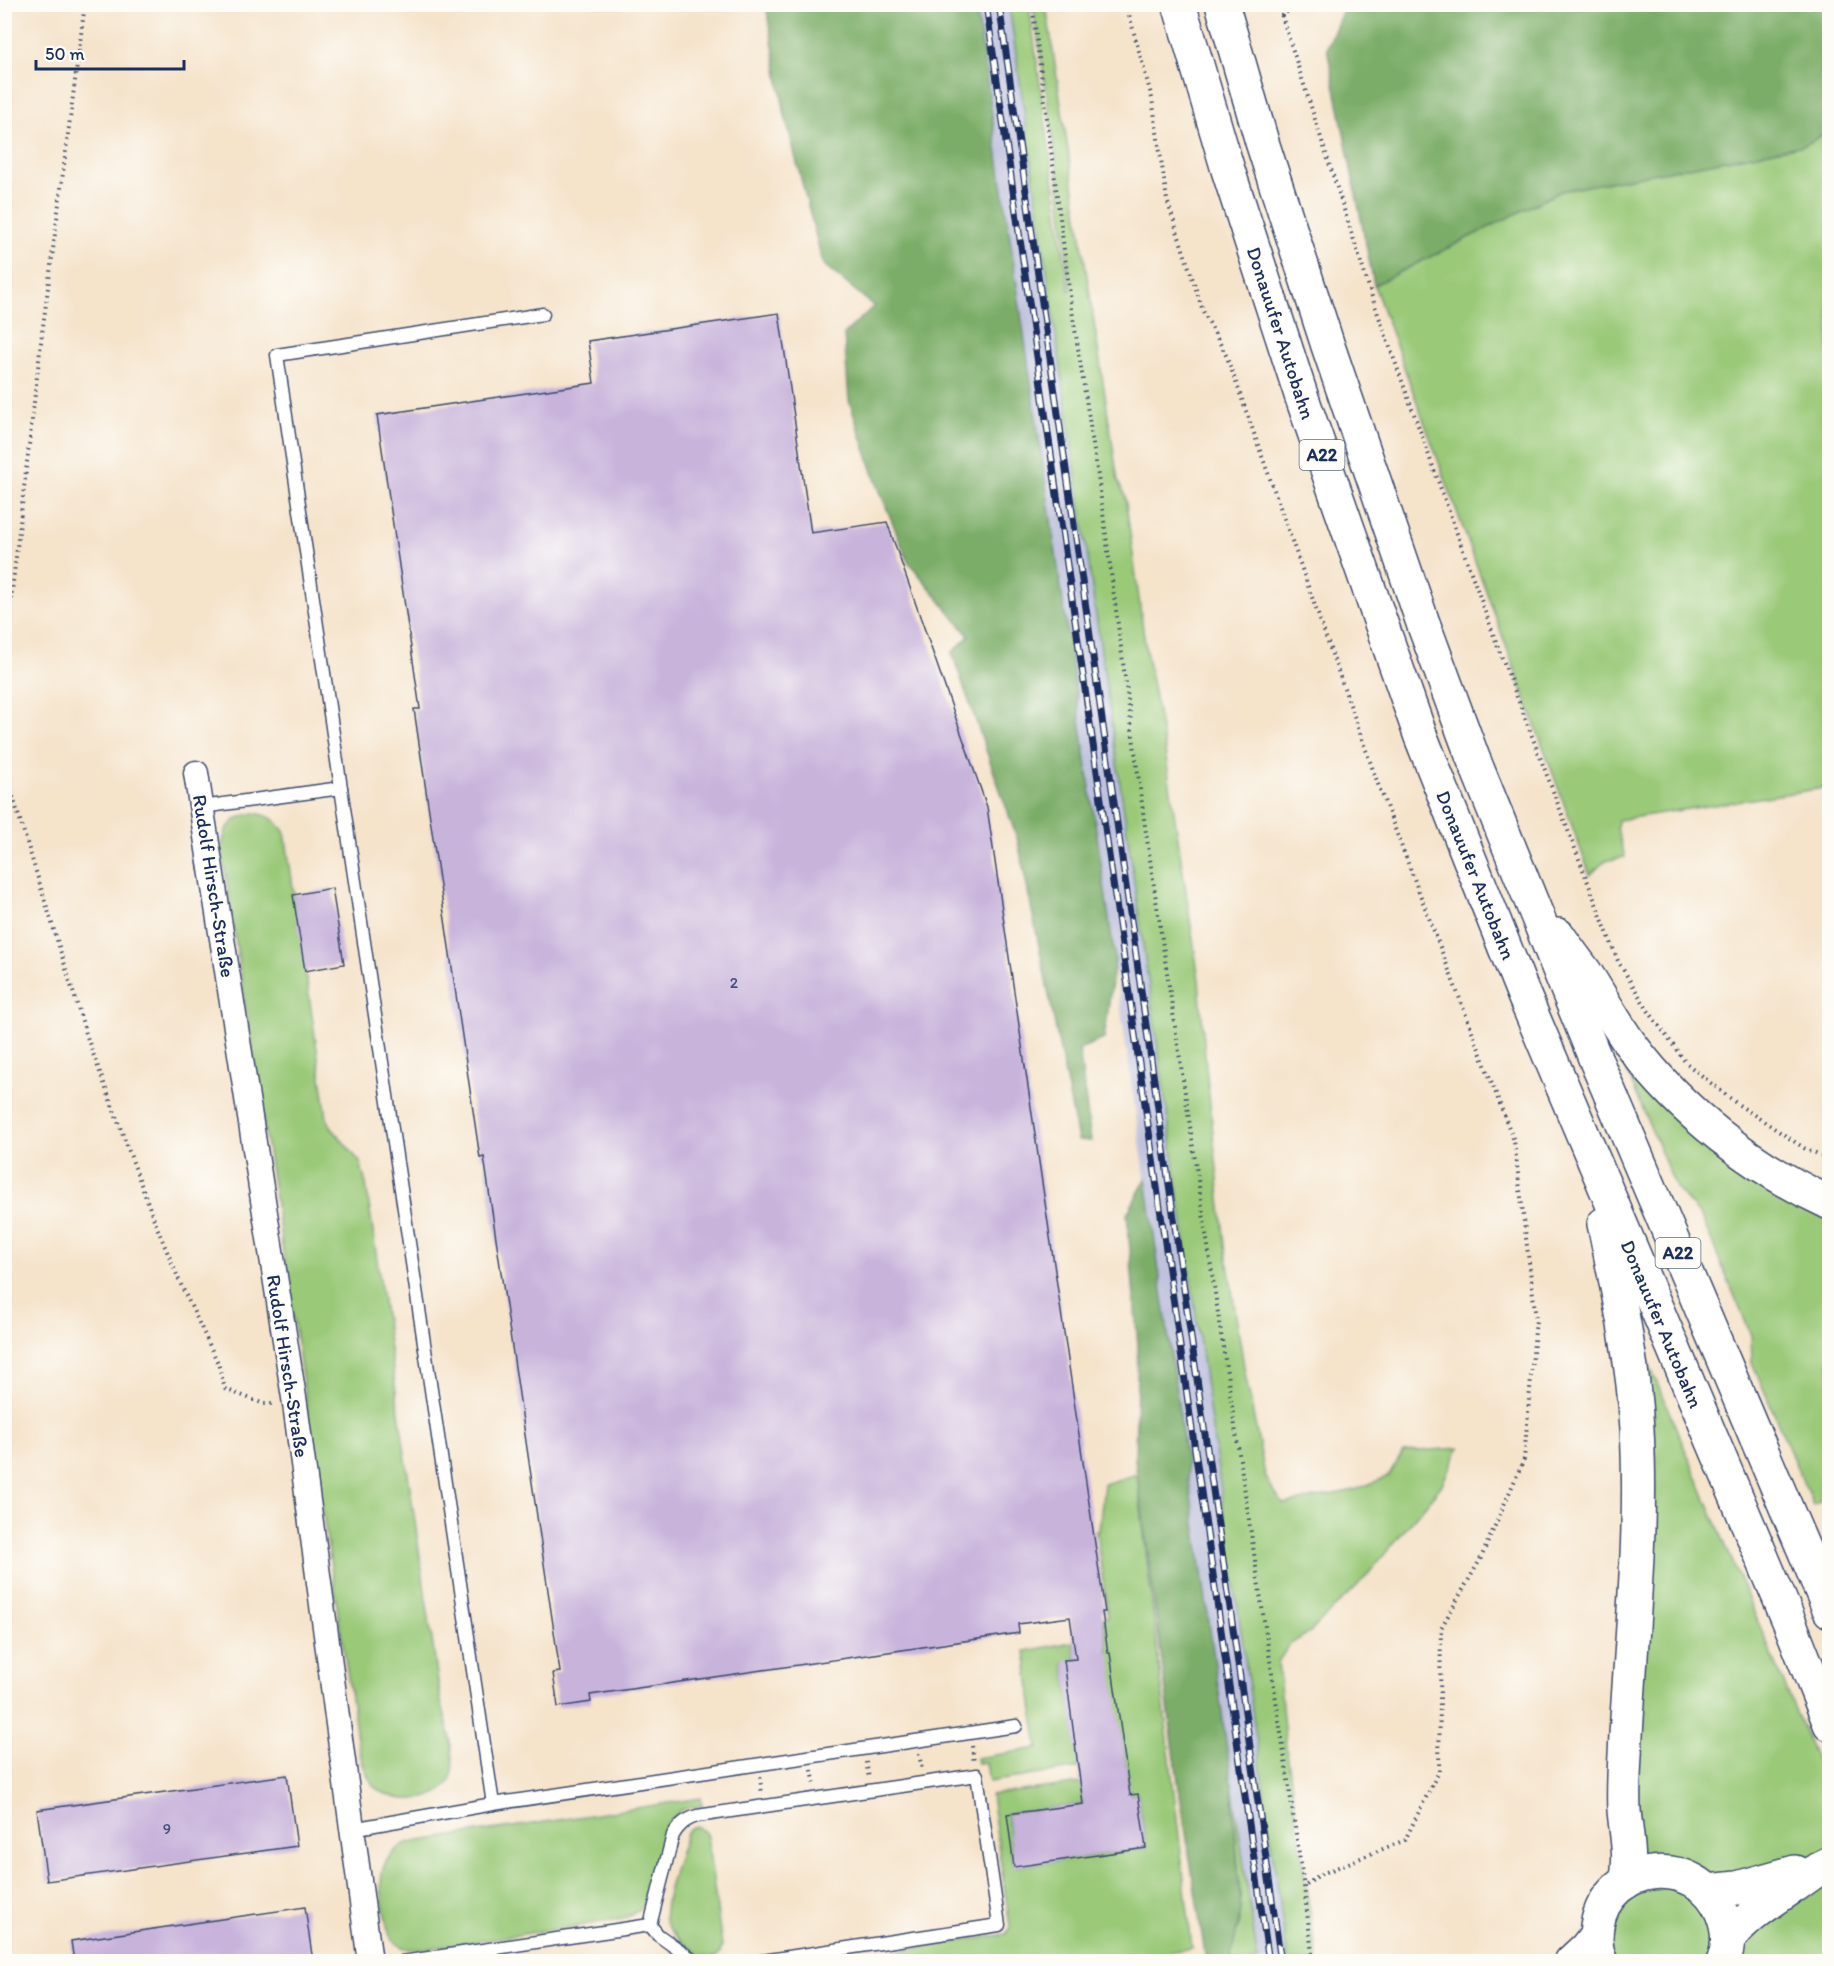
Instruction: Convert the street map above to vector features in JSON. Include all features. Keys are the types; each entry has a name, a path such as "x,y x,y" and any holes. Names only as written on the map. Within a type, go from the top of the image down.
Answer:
{"main road":[{"name":"Donauufer Autobahn","path":"1179,4 1228,170 1300,395 1421,738 1589,1151 1830,1724"},
{"name":"Donauufer Autobahn","path":"1222,4 1262,142 1328,346 1423,623 1473,758 1597,1063 1830,1611"},
{"path":"1528,894 1586,974 1632,1046 1662,1082 1695,1114 1735,1147 1771,1172 1830,1203"},
{"path":"1589,1151 1628,1349 1637,1430 1637,1534 1623,1784 1629,1855 1626,1881"},
{"path":"1708,1891 1737,1888 1791,1872 1824,1866"},
{"path":"1725,1950 1747,1918 1824,1866"},
{"path":"1571,1962 1586,1948 1598,1948 1598,1920 1604,1905 1614,1892 1626,1881 1642,1874 1660,1871 1677,1873 1694,1880 1708,1891 1719,1905 1726,1921 1725,1950"}],"street":[{"name":"Rudolf Hirsch-Straße","path":"196,772 295,1404 370,1962"}],"lane":[{"path":"493,1804 277,355 543,314"},
{"path":"202,807 341,788"},
{"path":"352,1829 493,1804 1016,1726"},
{"path":"650,1925 673,1835 686,1819 977,1775 999,1925 755,1962"},
{"path":"402,1962 650,1925"},
{"path":"650,1925 658,1935 696,1962"}],"path":[{"path":"4,659 42,334 85,4"},
{"path":"1032,4 1072,310 1100,487 1147,837 1304,1887 1313,1962"},
{"path":"1126,4 1152,98 1167,200 1203,311 1227,357 1379,787 1514,1141 1536,1319 1524,1459 1480,1560 1441,1628 1439,1771 1405,1840 1319,1875 1304,1887"},
{"path":"1278,4 1375,306 1499,650 1618,961 1647,1009 1686,1063 1736,1102 1804,1148 1830,1159"},
{"path":"1281,16 1298,4"},
{"path":"4,768 87,1037 156,1225 214,1355 225,1389 264,1404 295,1404"},
{"path":"971,1732 977,1775"},
{"path":"917,1740 924,1783"},
{"path":"864,1748 871,1791"},
{"path":"810,1756 817,1798"},
{"path":"758,1764 764,1806"}],"shaded area":[{"path":"976,5 1009,5 1288,1961 1258,1961"}],"green space":[{"path":"766,5 976,5 1115,960 1104,1039 1079,1049 1091,1141 1078,1140 1018,841 952,653 969,636 908,561 877,484 849,400 844,334 874,306 823,264 785,116"},
{"path":"1009,5 1029,5 1069,291 1071,290 1055,151 1033,5 1046,5 1118,481 1125,496 1146,651 1164,744 1199,980 1225,1245 1245,1373 1265,1475 1273,1491 1284,1504 1355,1490 1389,1476 1403,1452 1459,1448 1441,1486 1364,1579 1310,1632 1289,1645 1278,1662 1285,1739 1317,1961 1288,1961"},
{"path":"1345,5 1829,5 1829,131 1805,145 1561,191 1374,285 1327,48"},
{"path":"1829,131 1829,787 1618,820 1617,828 1625,857 1605,861 1590,875 1374,285 1561,191 1805,145"},
{"path":"254,813 272,819 285,833 327,1118 332,1128 360,1162 366,1184 441,1702 449,1730 453,1763 450,1780 444,1788 425,1798 401,1799 380,1791 373,1784 364,1767 356,1734 222,851 224,836 230,825 239,818"},
{"path":"1616,1045 1829,1215 1830,1432 1823,1467 1820,1502 1813,1505 1752,1362 1751,1335 1701,1216 1676,1188"},
{"path":"1146,1179 1231,1777 1241,1911 1230,1961 1206,1961 1179,1789 1135,1459 1138,1345 1127,1214"},
{"path":"1649,1364 1829,1790 1829,1848 1793,1863 1739,1880 1641,1863 1637,1842 1641,1368"},
{"path":"1137,1474 1192,1948 1112,1962 824,1962 1006,1934 1010,1927 991,1795 1081,1783 1083,1804 1007,1814 1014,1867 1146,1848 1138,1794 1130,1795 1103,1618 1108,1617 1096,1531 1099,1531 1104,1484"},
{"path":"1073,1642 1076,1659 1064,1661 1079,1768 989,1782 986,1763 977,1763 976,1758 1038,1748 1025,1651"},
{"path":"1231,1777 1258,1961 1233,1961 1231,1956 1241,1911"},
{"path":"701,1798 702,1806 680,1811 669,1821 645,1904 640,1910 623,1919 432,1948 405,1948 391,1938 382,1900 382,1872 390,1856 407,1843"},
{"path":"696,1826 707,1836 722,1946 720,1953 715,1957 702,1955 686,1945 665,1920 666,1901 686,1834 689,1829"},
{"path":"1829,1879 1829,1961 1734,1962 1749,1934"},
{"path":"1667,1886 1698,1900 1714,1931 1709,1961 1614,1962 1611,1954 1612,1920 1634,1893"}],"building":[{"path":"779,313 811,533 887,522 987,807 1105,1612 1102,1612 1108,1653 1110,1653 1130,1795 1138,1794 1146,1848 1014,1867 1007,1814 1083,1804 1064,1660 1076,1659 1070,1617 1018,1624 1019,1633 590,1695 591,1702 558,1707 553,1673 560,1672 484,1157 480,1158 414,709 420,709 377,415 594,383 588,341"},
{"path":"332,888 344,964 305,971 293,895"},
{"path":"287,1775 297,1846 47,1881 37,1810"},
{"path":"305,1907 313,1962 74,1962 71,1941"}],"railway":[{"path":"986,4 1269,1962"},
{"path":"999,4 1281,1962"}]}
